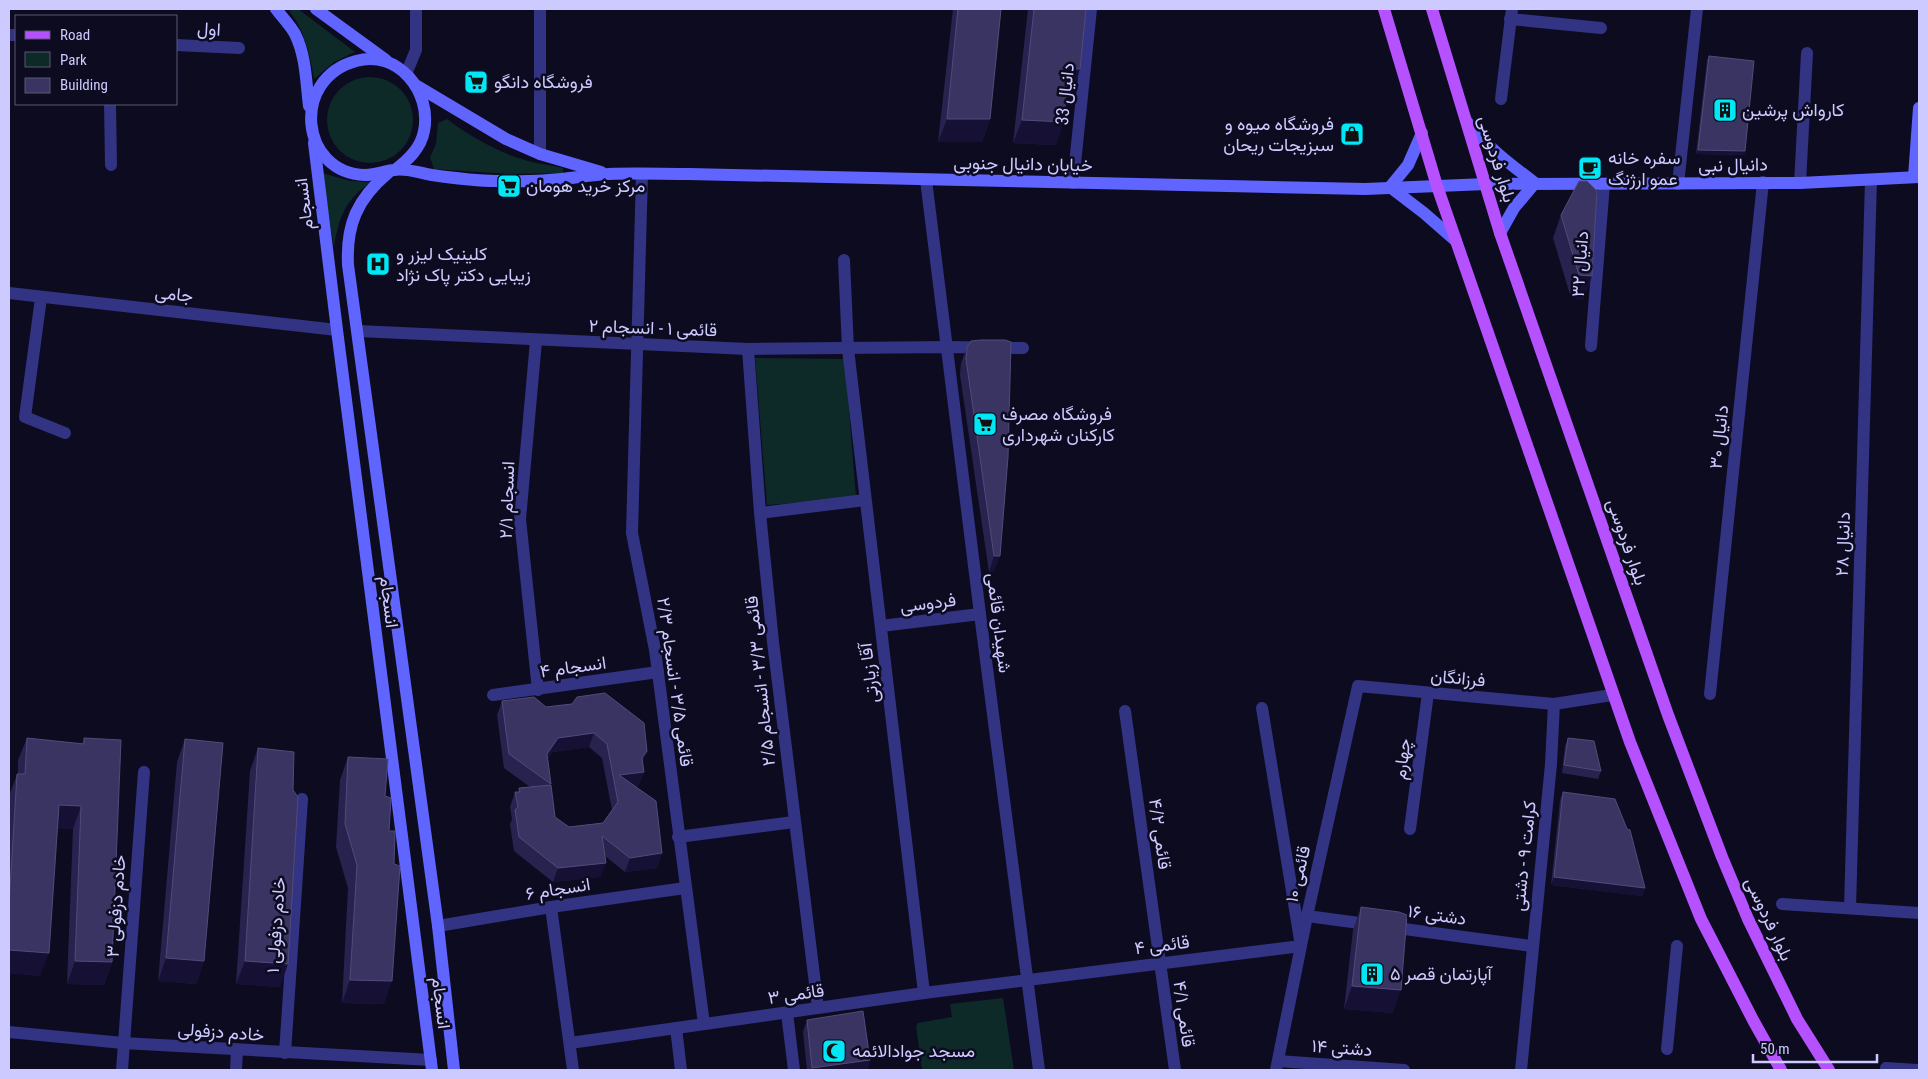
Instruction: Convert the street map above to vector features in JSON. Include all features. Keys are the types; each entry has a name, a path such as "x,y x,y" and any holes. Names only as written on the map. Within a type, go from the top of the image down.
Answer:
{"main road":[{"path":"276,9 294,33 301,51 305,70 310,123 314,138 324,156 339,168 357,175 376,175 393,170 407,160 418,148 424,133 426,117 424,101 417,86 406,74 316,9"},
{"path":"1384,9 1437,186 1612,695 1701,919 1781,1070"},
{"name":"بلوار فردوسی","path":"1432,9 1500,233 1668,715 1722,857 1766,958 1797,1019 1828,1070"},
{"path":"310,123 311,106 317,89 335,70 342,65 358,60 376,60 392,64"},
{"name":"خیابان دانیال جنوبی","path":"417,86 506,139 540,154 609,174"},
{"path":"1917,177 1919,108"},
{"path":"1467,122 1489,146 1535,183 1514,208 1500,233"},
{"path":"1422,133 1408,165 1390,187 1424,213 1456,242"},
{"name":"انسجام","path":"314,138 432,1065"},
{"name":"خیابان دانیال جنوبی","path":"393,170 443,177 494,181 548,180 609,174 642,174 1365,188 1486,184"},
{"name":"انسجام","path":"393,170 372,186 356,211 348,237 348,265 438,926 454,1070"},
{"name":"دانیال نبی","path":"1486,184 1800,183 1917,177"}],"street":[{"path":"406,74 416,50 416,9"},
{"path":"540,9 540,154"},
{"name":"دانیال 33","path":"1073,183 1091,9"},
{"path":"1678,184 1697,9"},
{"path":"1500,99 1511,14 1601,28"},
{"name":"اول","path":"178,44 239,48"},
{"path":"1800,183 1807,53"},
{"path":"110,105 111,165"},
{"name":"قائمی ۳/۵ - انسجام ۲/۳","path":"642,174 632,533 658,672 678,837 704,1024"},
{"name":"شهیدان قائمی","path":"926,180 1039,1070"},
{"name":"دانیال ۲۸","path":"1850,908 1871,180"},
{"name":"دانیال ۳۰","path":"1710,694 1763,182"},
{"name":"دانیال ۳۲","path":"1591,346 1604,184"},
{"name":"آقا زیارتی","path":"844,260 848,349 924,993"},
{"name":"جامی","path":"9,293 337,330"},
{"path":"41,298 25,417 64,433"},
{"name":"قائمی ۱ - انسجام ۲","path":"358,331 748,349 1023,348"},
{"name":"انسجام ۲/۱","path":"536,340 520,519 538,690"},
{"name":"قائمی ۳/۳ - انسجام ۲/۵","path":"748,349 772,642 818,1008"},
{"path":"760,513 865,500"},
{"name":"فردوسی","path":"881,626 980,614"},
{"name":"انسجام ۴","path":"493,695 658,672"},
{"name":"فرزانگان","path":"1358,686 1554,704"},
{"name":"قائمی ۱۰","path":"1277,1065 1307,916 1358,686"},
{"name":"چهارم","path":"1410,829 1428,693"},
{"path":"1554,704 1612,695"},
{"name":"کرامت ۹ - دشتی","path":"1521,1070 1550,774 1554,704"},
{"path":"1262,708 1301,946"},
{"name":"قائمی ۴/۲","path":"1126,711 1159,962"},
{"name":"خادم دزفولی ۳","path":"122,1070 144,772"},
{"name":"خادم دزفولی ۱","path":"285,1053 302,799"},
{"path":"678,837 794,822"},
{"name":"انسجام ۶","path":"438,926 551,907 685,888"},
{"path":"1782,904 1919,912"},
{"path":"551,907 573,1070"},
{"name":"دشتی ۱۶","path":"1307,916 1532,946"},
{"name":"قائمی ۴","path":"1027,980 1159,962 1301,946"},
{"path":"1667,1049 1677,946"},
{"name":"قائمی ۴/۱","path":"1159,962 1175,1070"},
{"name":"قائمی ۳","path":"570,1042 1027,980"},
{"path":"787,1013 794,1070"},
{"path":"676,1028 681,1070"},
{"name":"خادم دزفولی","path":"9,1032 123,1043 285,1053 432,1065"},
{"path":"236,1070 238,1050"},
{"name":"دشتی ۱۴","path":"1277,1065 1404,1070"},
{"path":"1886,1068 1917,1070"}],"green space":[{"path":"288,9 298,9 355,52 334,62 314,79 306,42"},
{"path":"370,77 386,80 394,84 406,96 410,104 413,120 410,136 406,144 394,156 386,160 370,163 354,160 346,156 334,144 330,136 327,120 330,104 334,96 346,84 354,80"},
{"path":"447,119 465,132 496,149 528,161 563,168 563,173 509,174 434,169 430,157 436,144 438,123"},
{"path":"322,173 350,181 371,182 355,196 345,210 338,227 334,247"},
{"path":"755,358 845,359 856,498 767,505"},
{"path":"1003,998 1014,1070 922,1070 916,1026 918,1023 952,1017 950,1004"}],"building":[{"path":"958,9 1001,9 990,119 947,119"},
{"path":"1034,9 1086,9 1080,69 1068,69 1064,122 1022,120"},
{"name":"کارواش پرشین","path":"1709,56 1754,61 1745,151 1698,150"},
{"path":"1579,181 1587,181 1597,191 1592,276 1579,275 1561,215"},
{"name":"فروشگاه مصرف کارکنان شهرداری","path":"1005,340 1011,342 1008,457 1000,556 994,556 966,359 967,347 971,341"},
{"path":"605,693 644,723 647,751 642,758 644,772 619,775 656,801 662,853 630,858 602,836 606,863 558,868 519,837 515,810 518,807 515,792 520,792 519,788 551,785 555,817 569,827 603,823 618,802 607,744 594,733 558,738 547,754 551,784 509,754 502,701 534,697 546,707 572,704 577,697"},
{"path":"27,738 84,744 84,738 121,740 112,962 75,961 81,806 59,805 49,953 9,950 9,905 17,774 25,774"},
{"path":"1568,738 1594,741 1601,771 1564,765"},
{"path":"185,739 223,743 204,961 166,958"},
{"path":"258,748 294,752 293,790 298,797 288,964 245,961"},
{"path":"348,757 388,759 385,796 391,798 389,831 395,831 394,864 400,866 392,981 350,980 357,865 345,824"},
{"path":"1563,792 1615,799 1627,829 1630,830 1645,888 1554,877"},
{"name":"آپارتمان قصر ۵","path":"1361,907 1399,912 1407,915 1401,990 1352,986"},
{"name":"مسجد جوادالائمه","path":"863,1011 870,1060 812,1068 807,1020"}],"place":[{"name":"فروشگاه دانگو","path":"476,82"},
{"name":"کارواش پرشین","path":"1725,110"},
{"name":"فروشگاه میوه و سبزیجات ریحان","path":"1352,134"},
{"name":"سفره خانه عمو ارژنگ","path":"1590,168"},
{"name":"مرکز خرید هومان","path":"509,186"},
{"name":"کلینیک لیزر و زیبایی دکتر پاک نژاد","path":"378,264"},
{"name":"فروشگاه مصرف کارکنان شهرداری","path":"985,424"},
{"name":"آپارتمان قصر ۵","path":"1372,974"},
{"name":"مسجد جوادالائمه","path":"834,1051"}]}
